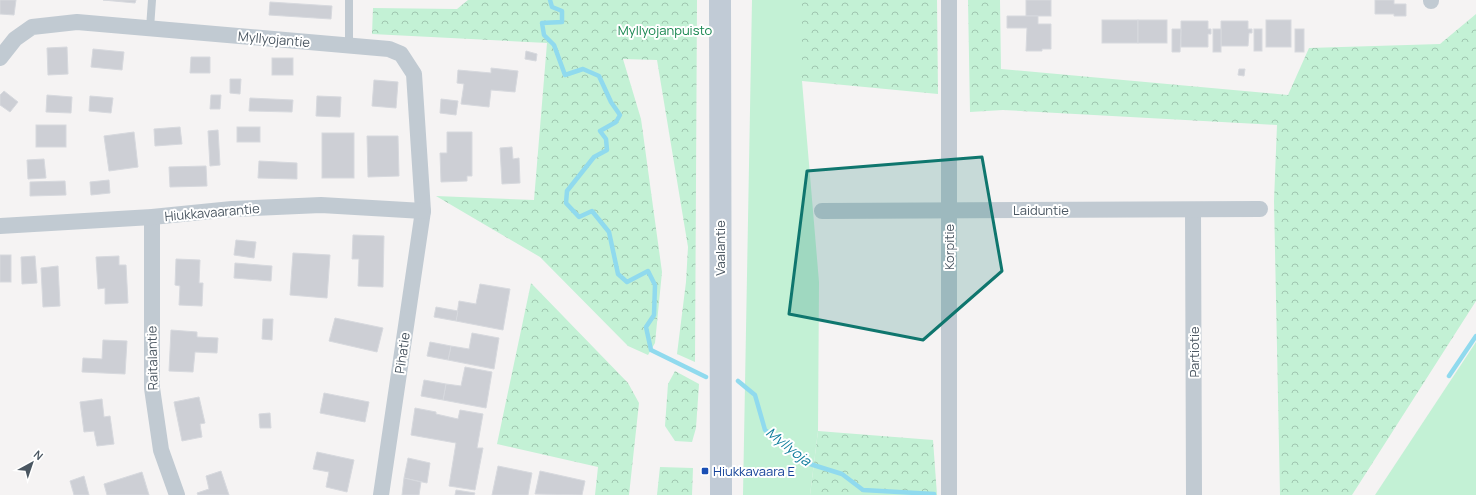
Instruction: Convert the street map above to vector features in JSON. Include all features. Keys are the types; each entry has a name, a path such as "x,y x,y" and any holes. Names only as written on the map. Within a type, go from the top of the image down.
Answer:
{"street":[{"name":"Vaalantie","path":"720,0 721,495"},
{"name":"Korpitie","path":"949,0 949,495"},
{"name":"Myllyojantie","path":"0,58 15,39 32,27 77,22 389,49 401,54 414,74 423,211"},
{"name":"Hiukkavaarantie","path":"0,226 152,217 232,209 321,205 423,211"},
{"name":"Laiduntie","path":"822,211 1193,210 1260,208"},
{"name":"Partiotie","path":"1193,210 1194,495"},
{"name":"Pihatie","path":"381,495 423,211"},
{"name":"Raitalantie","path":"152,217 152,388 161,450 177,495"}],"lane":[{"path":"150,28 152,0"},
{"path":"349,0 349,46"}],"highlighted area":[{"path":"982,157 1002,271 923,340 789,314 807,171"}],"green space":[{"name":"Myllyojanpuisto","path":"468,0 697,0 695,362 677,354 686,282 688,247 657,60 623,59 641,119 662,272 655,343 648,355 628,346 540,257 436,196 534,200 547,43 372,34 373,8 457,9"},
{"path":"752,0 802,0 802,81 819,282 818,431 810,495 743,495"},
{"path":"802,0 937,0 938,94 802,81"},
{"path":"968,0 1000,0 1001,69 1288,95 1309,48 1440,44 1476,14 1476,301 1352,495 1280,495 1274,201 1277,125 1003,110 970,112"},
{"path":"531,283 628,383 639,403 629,495 595,495 598,467 497,444"},
{"path":"1476,342 1476,495 1375,495"},
{"path":"675,371 699,384 696,428 692,442 675,441 665,426 668,384"},
{"path":"818,431 933,440 937,495 810,495"},
{"path":"660,467 693,468 692,495 657,495"}],"building":[{"path":"0,0 16,0 14,15 0,14"},
{"path":"103,0 136,0 135,3"},
{"path":"1026,0 1051,0 1051,16 1026,16"},
{"path":"1375,0 1394,0 1394,4 1406,4 1406,16 1394,16 1394,14 1375,14"},
{"path":"270,2 332,6 331,19 269,15"},
{"path":"1007,16 1038,16 1038,24 1051,24 1051,49 1042,49 1042,51 1026,51 1027,28 1007,28"},
{"path":"1102,20 1138,20 1138,43 1102,43"},
{"path":"1138,20 1167,20 1167,43 1138,43"},
{"path":"1266,20 1291,20 1291,47 1266,47"},
{"path":"1181,21 1208,21 1208,29 1211,29 1211,34 1208,34 1208,47 1181,47"},
{"path":"1221,21 1248,21 1248,29 1252,29 1252,33 1249,33 1248,46 1221,46"},
{"path":"1172,29 1181,29 1180,52 1172,52"},
{"path":"1213,29 1221,29 1221,52 1213,52"},
{"path":"1254,29 1262,29 1262,51 1254,51"},
{"path":"1295,29 1304,29 1304,52 1295,52"},
{"path":"67,47 68,74 48,75 47,48"},
{"path":"93,49 124,52 122,70 91,67"},
{"path":"526,51 537,54 536,61 525,59"},
{"path":"191,57 210,57 210,73 190,73"},
{"path":"272,58 293,58 293,75 272,75"},
{"path":"491,68 518,71 515,92 491,90 489,107 461,104 464,84 457,83 458,70 491,73"},
{"path":"1239,69 1245,69 1244,76 1238,75"},
{"path":"230,79 241,79 240,94 230,93"},
{"path":"374,80 398,82 396,108 372,106"},
{"path":"4,91 18,102 10,112 0,105 0,95"},
{"path":"47,95 72,97 71,113 46,112"},
{"path":"211,95 221,95 220,109 210,109"},
{"path":"90,96 113,98 111,113 89,111"},
{"path":"317,96 341,97 340,117 316,116"},
{"path":"250,98 293,100 292,112 249,111"},
{"path":"441,99 458,101 456,115 440,113"},
{"path":"36,125 66,125 66,147 36,147"},
{"path":"180,127 182,144 155,146 154,129"},
{"path":"237,127 260,127 260,142 237,142"},
{"path":"218,130 220,165 210,166 208,131"},
{"path":"134,132 138,167 109,171 104,136"},
{"path":"447,132 472,132 472,176 467,176 467,181 441,182 440,153 447,153"},
{"path":"322,133 354,133 354,178 322,178"},
{"path":"367,136 398,136 399,176 368,177"},
{"path":"512,147 513,159 519,158 520,183 502,184 500,148"},
{"path":"44,159 46,178 28,179 27,160"},
{"path":"259,161 297,163 297,179 258,178"},
{"path":"206,166 207,186 170,187 169,167"},
{"path":"109,180 110,193 91,195 90,182"},
{"path":"65,181 66,195 30,196 30,182"},
{"path":"353,235 384,236 383,287 358,286 359,259 352,259"},
{"path":"236,240 256,242 254,258 234,255"},
{"path":"293,253 330,255 327,298 290,295"},
{"path":"0,255 11,255 11,282 0,282"},
{"path":"35,256 37,283 22,284 21,257"},
{"path":"119,256 119,265 126,265 128,303 105,304 105,288 98,289 96,257"},
{"path":"176,259 200,260 199,283 203,283 202,306 179,305 180,286 175,285"},
{"path":"235,263 272,266 271,281 234,278"},
{"path":"58,266 60,306 43,307 41,268"},
{"path":"480,284 510,289 503,330 456,321 459,301 476,304"},
{"path":"436,307 458,311 456,321 434,317"},
{"path":"335,318 383,328 377,352 329,341"},
{"path":"263,319 273,319 272,340 262,339"},
{"path":"171,330 197,332 197,337 218,338 217,353 195,352 193,372 169,371"},
{"path":"472,333 499,338 494,369 448,360 451,346 469,349"},
{"path":"103,340 127,341 125,374 82,372 83,358 102,359"},
{"path":"430,342 451,346 448,360 427,356"},
{"path":"465,367 492,372 486,408 443,400 446,384 461,386"},
{"path":"424,380 446,384 443,400 421,396"},
{"path":"324,393 369,402 365,422 320,413"},
{"path":"199,397 205,423 200,424 202,437 182,441 174,402"},
{"path":"102,399 104,417 110,416 114,444 97,446 94,431 84,432 80,402"},
{"path":"415,408 436,412 436,414 458,419 460,410 483,414 477,448 483,448 475,490 449,486 456,443 411,435"},
{"path":"270,413 271,428 260,428 259,414"},
{"path":"317,452 354,460 347,492 326,487 329,472 313,469"},
{"path":"408,458 430,463 427,483 404,478"},
{"path":"498,466 532,473 528,495 492,495"},
{"path":"221,471 229,495 198,495 197,493 209,489 206,476"},
{"path":"540,471 585,481 582,495 535,494"},
{"path":"142,472 149,495 107,495 104,484"},
{"path":"84,476 89,495 74,495 70,481"},
{"path":"404,478 421,482 419,495 402,495"},
{"path":"456,490 475,493 474,495 455,495"}],"waterway":[{"name":"Myllyoja","path":"550,0 552,7 562,11 562,22 542,23 544,35 554,45 565,75 583,69 599,76 611,102 620,115 616,122 600,131 606,139 607,150 594,157 567,191 566,203 579,217 592,211 609,232 618,274 627,282 648,271 655,285 654,315 646,327 651,350 706,377"},
{"path":"1449,376 1476,336"},
{"name":"Myllyoja","path":"738,381 755,395 765,430 810,464 842,474 863,490 934,494"}],"place":[{"name":"Hiukkavaara E","path":"705,471"}]}
